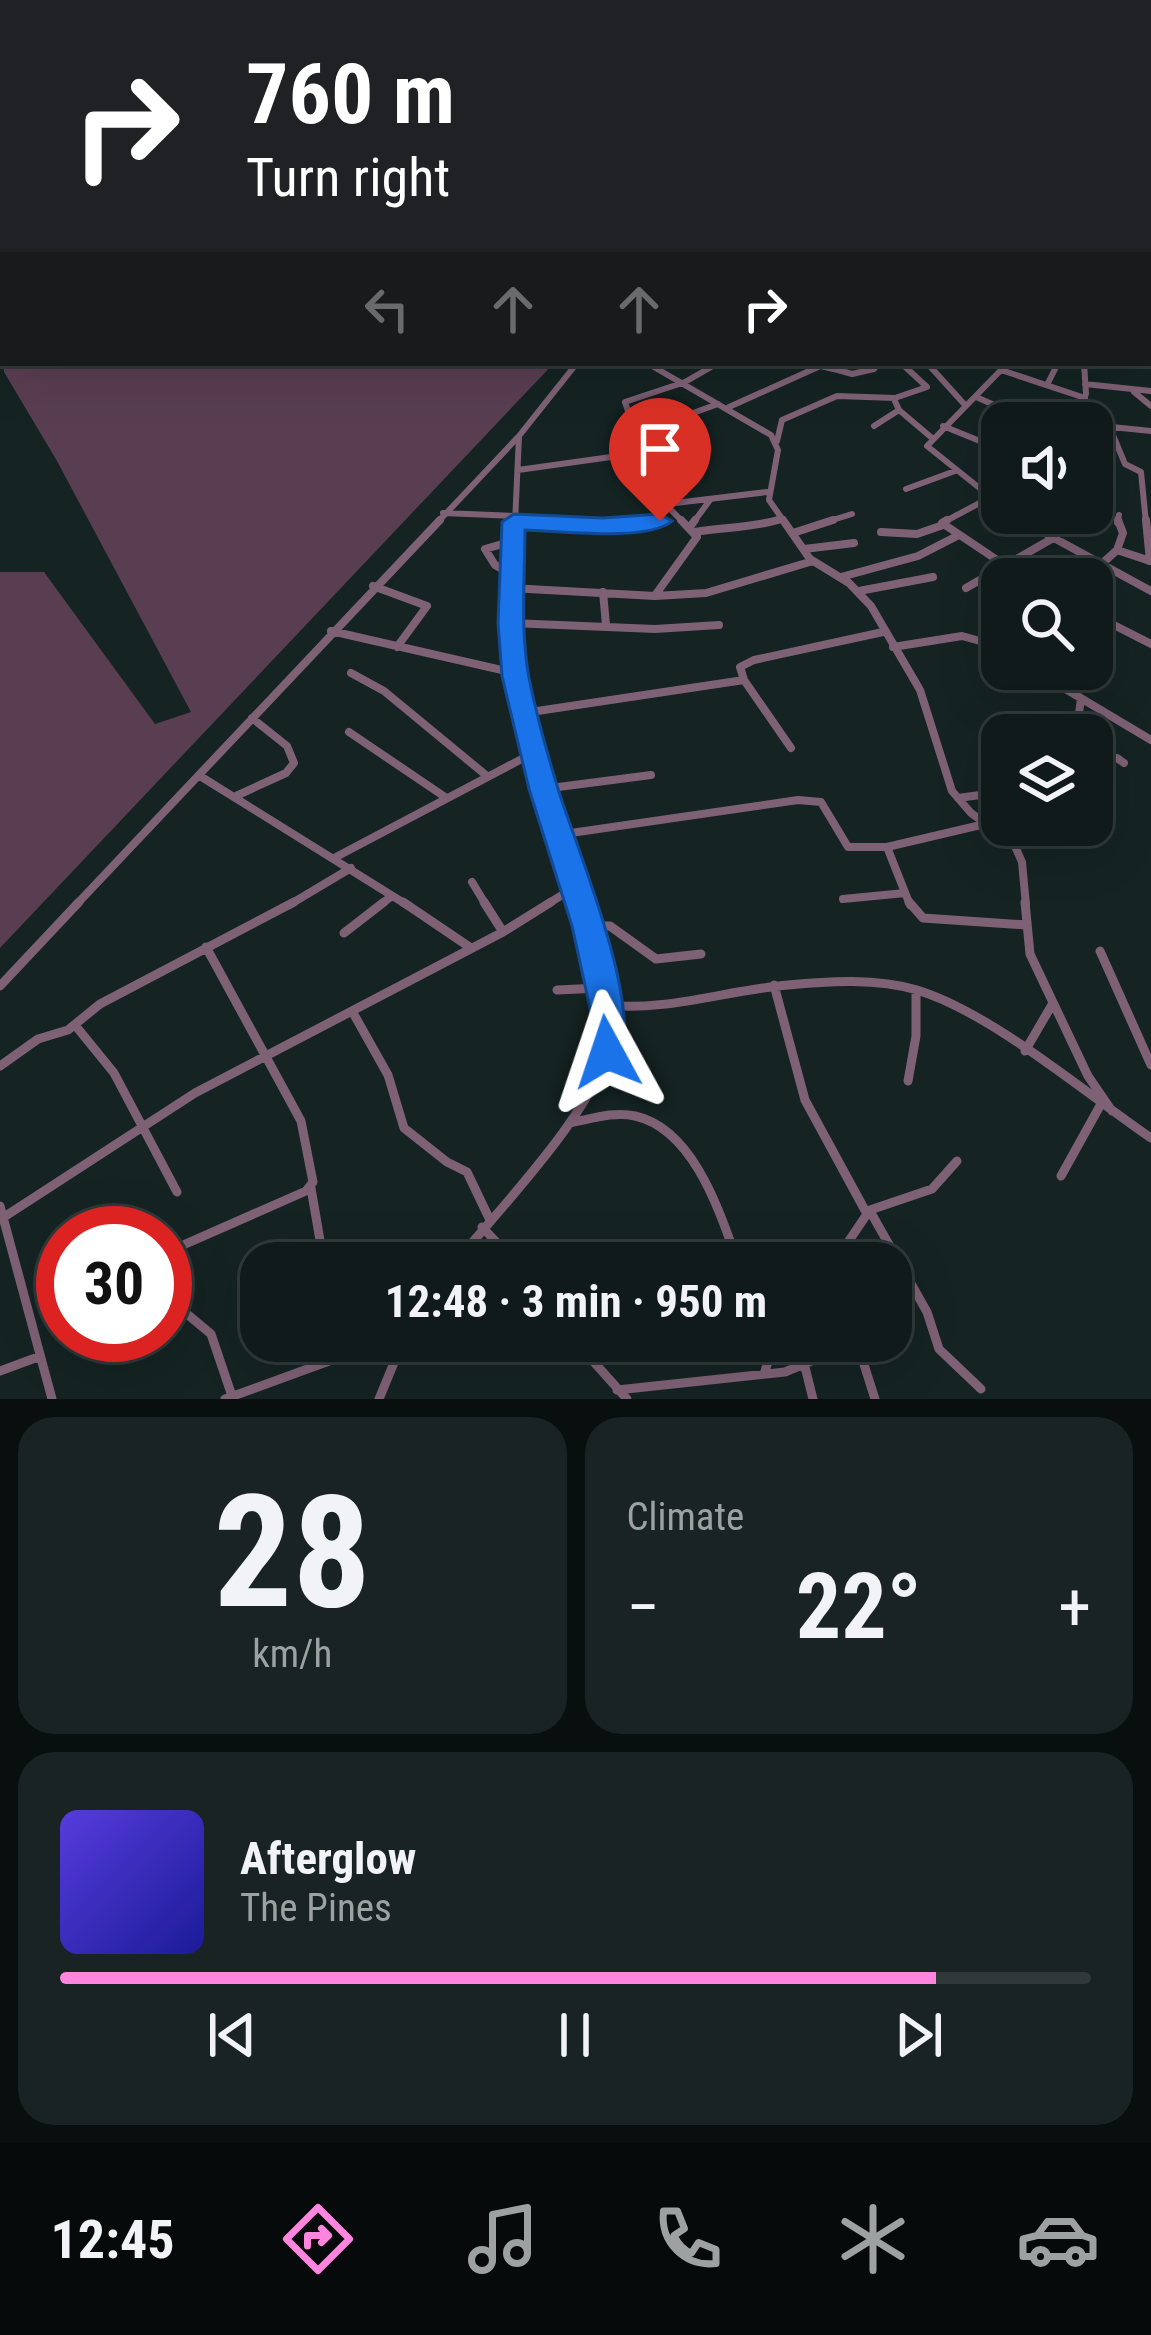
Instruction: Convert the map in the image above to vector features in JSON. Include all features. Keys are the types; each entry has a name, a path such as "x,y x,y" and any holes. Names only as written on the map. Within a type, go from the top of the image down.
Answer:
{"street":[{"path":"0,986 519,436 575,366"},
{"path":"653,366 765,425 777,441"},
{"path":"443,513 603,525 660,521 663,505 636,449 625,402 685,382 713,366"},
{"path":"635,432 723,406 808,366"},
{"path":"836,366 855,374 876,366"},
{"path":"904,366 927,387 896,398 832,398 782,420 766,492 802,550 859,591 920,689 939,763 958,798 981,820"},
{"path":"930,366 965,405"},
{"path":"981,490 927,448 1000,366 1085,398"},
{"path":"1047,386 1057,366"},
{"path":"1083,402 1084,366"},
{"path":"1085,384 1151,391"},
{"path":"1131,390 1151,406"},
{"path":"976,397 988,402"},
{"path":"896,398 892,403 898,410 932,438"},
{"path":"874,426 898,410"},
{"path":"943,426 981,442"},
{"path":"1113,428 1151,430"},
{"path":"1113,435 1125,464 1141,472 1146,487 1150,561 1118,550"},
{"path":"471,1242 569,1124 607,1052 610,1035 588,926 543,789 515,673 511,574 519,436"},
{"path":"518,470 611,457"},
{"path":"906,489 956,471"},
{"path":"663,505 766,492"},
{"path":"692,530 711,498"},
{"path":"881,532 924,533 981,503"},
{"path":"655,596 696,541 692,530 663,505"},
{"path":"794,533 852,514"},
{"path":"1107,558 1118,550 1123,533 1117,524 1119,515"},
{"path":"692,530 723,526 741,530 783,519"},
{"path":"943,525 989,558"},
{"path":"1042,534 1085,558"},
{"path":"1019,558 1055,534"},
{"path":"839,578 918,556 959,536"},
{"path":"511,574 495,565 485,549 488,544 513,541"},
{"path":"802,550 854,543"},
{"path":"511,588 655,596 706,593 813,561"},
{"path":"1113,572 1151,591"},
{"path":"859,591 933,577"},
{"path":"965,588 981,580"},
{"path":"373,586 428,606 397,647"},
{"path":"603,592 606,625"},
{"path":"511,623 655,629 718,625"},
{"path":"1113,625 1151,644"},
{"path":"332,631 515,673"},
{"path":"791,748 740,667 883,632"},
{"path":"893,647 981,637"},
{"path":"351,673 384,691 487,776"},
{"path":"524,713 744,680"},
{"path":"1066,690 1151,740"},
{"path":"1079,714 1081,699"},
{"path":"236,796 286,773 294,763 287,746 252,718"},
{"path":"349,732 446,797"},
{"path":"336,857 533,753"},
{"path":"1113,760 1124,763"},
{"path":"543,789 651,775"},
{"path":"200,776 336,857 471,948"},
{"path":"958,798 981,795"},
{"path":"557,835 817,800 848,847 887,847 981,825"},
{"path":"1012,846 1022,862 1030,954 1107,1108"},
{"path":"887,847 904,893 923,918 1027,925"},
{"path":"0,1066 38,1039 75,1024 90,1010 278,912 351,868"},
{"path":"472,882 503,932"},
{"path":"36,1350 2,1211 140,1125 503,932 575,887"},
{"path":"843,899 904,893"},
{"path":"344,933 392,896"},
{"path":"588,926 610,926 656,959 701,954"},
{"path":"206,947 306,1133 320,1242"},
{"path":"1100,951 1151,1065"},
{"path":"605,1005 631,1008 774,986 852,982 916,990 958,1008 1149,1133"},
{"path":"774,986 805,1100 927,1312 939,1349 981,1389"},
{"path":"557,990 600,988"},
{"path":"908,1081 916,1036 916,990"},
{"path":"1025,1051 1053,1003"},
{"path":"352,1011 388,1075 404,1128 424,1138 438,1160 467,1172 486,1223 500,1242"},
{"path":"75,1024 114,1073 177,1192"},
{"path":"1061,1176 1107,1108"},
{"path":"569,1124 638,1116 670,1132 695,1169 728,1242"},
{"path":"868,1210 932,1189 957,1161"},
{"path":"192,1241 311,1187"},
{"path":"860,1233 868,1210"},
{"path":"844,1242 860,1233 880,1235"},
{"path":"192,1313 209,1327 228,1397 319,1362"},
{"path":"0,1371 36,1359"},
{"path":"39,1362 52,1399"},
{"path":"380,1399 395,1362"},
{"path":"593,1362 622,1395 764,1375 811,1362"},
{"path":"764,1375 767,1362"},
{"path":"861,1362 874,1399"},
{"path":"805,1367 813,1399"}],"shaded area":[{"path":"4,366 551,366 0,948 0,572 44,572 155,724 191,712"}],"route":[{"path":"607,1052 608,1013 588,926 543,789 515,676 511,623 514,522 603,525 660,521"}]}
